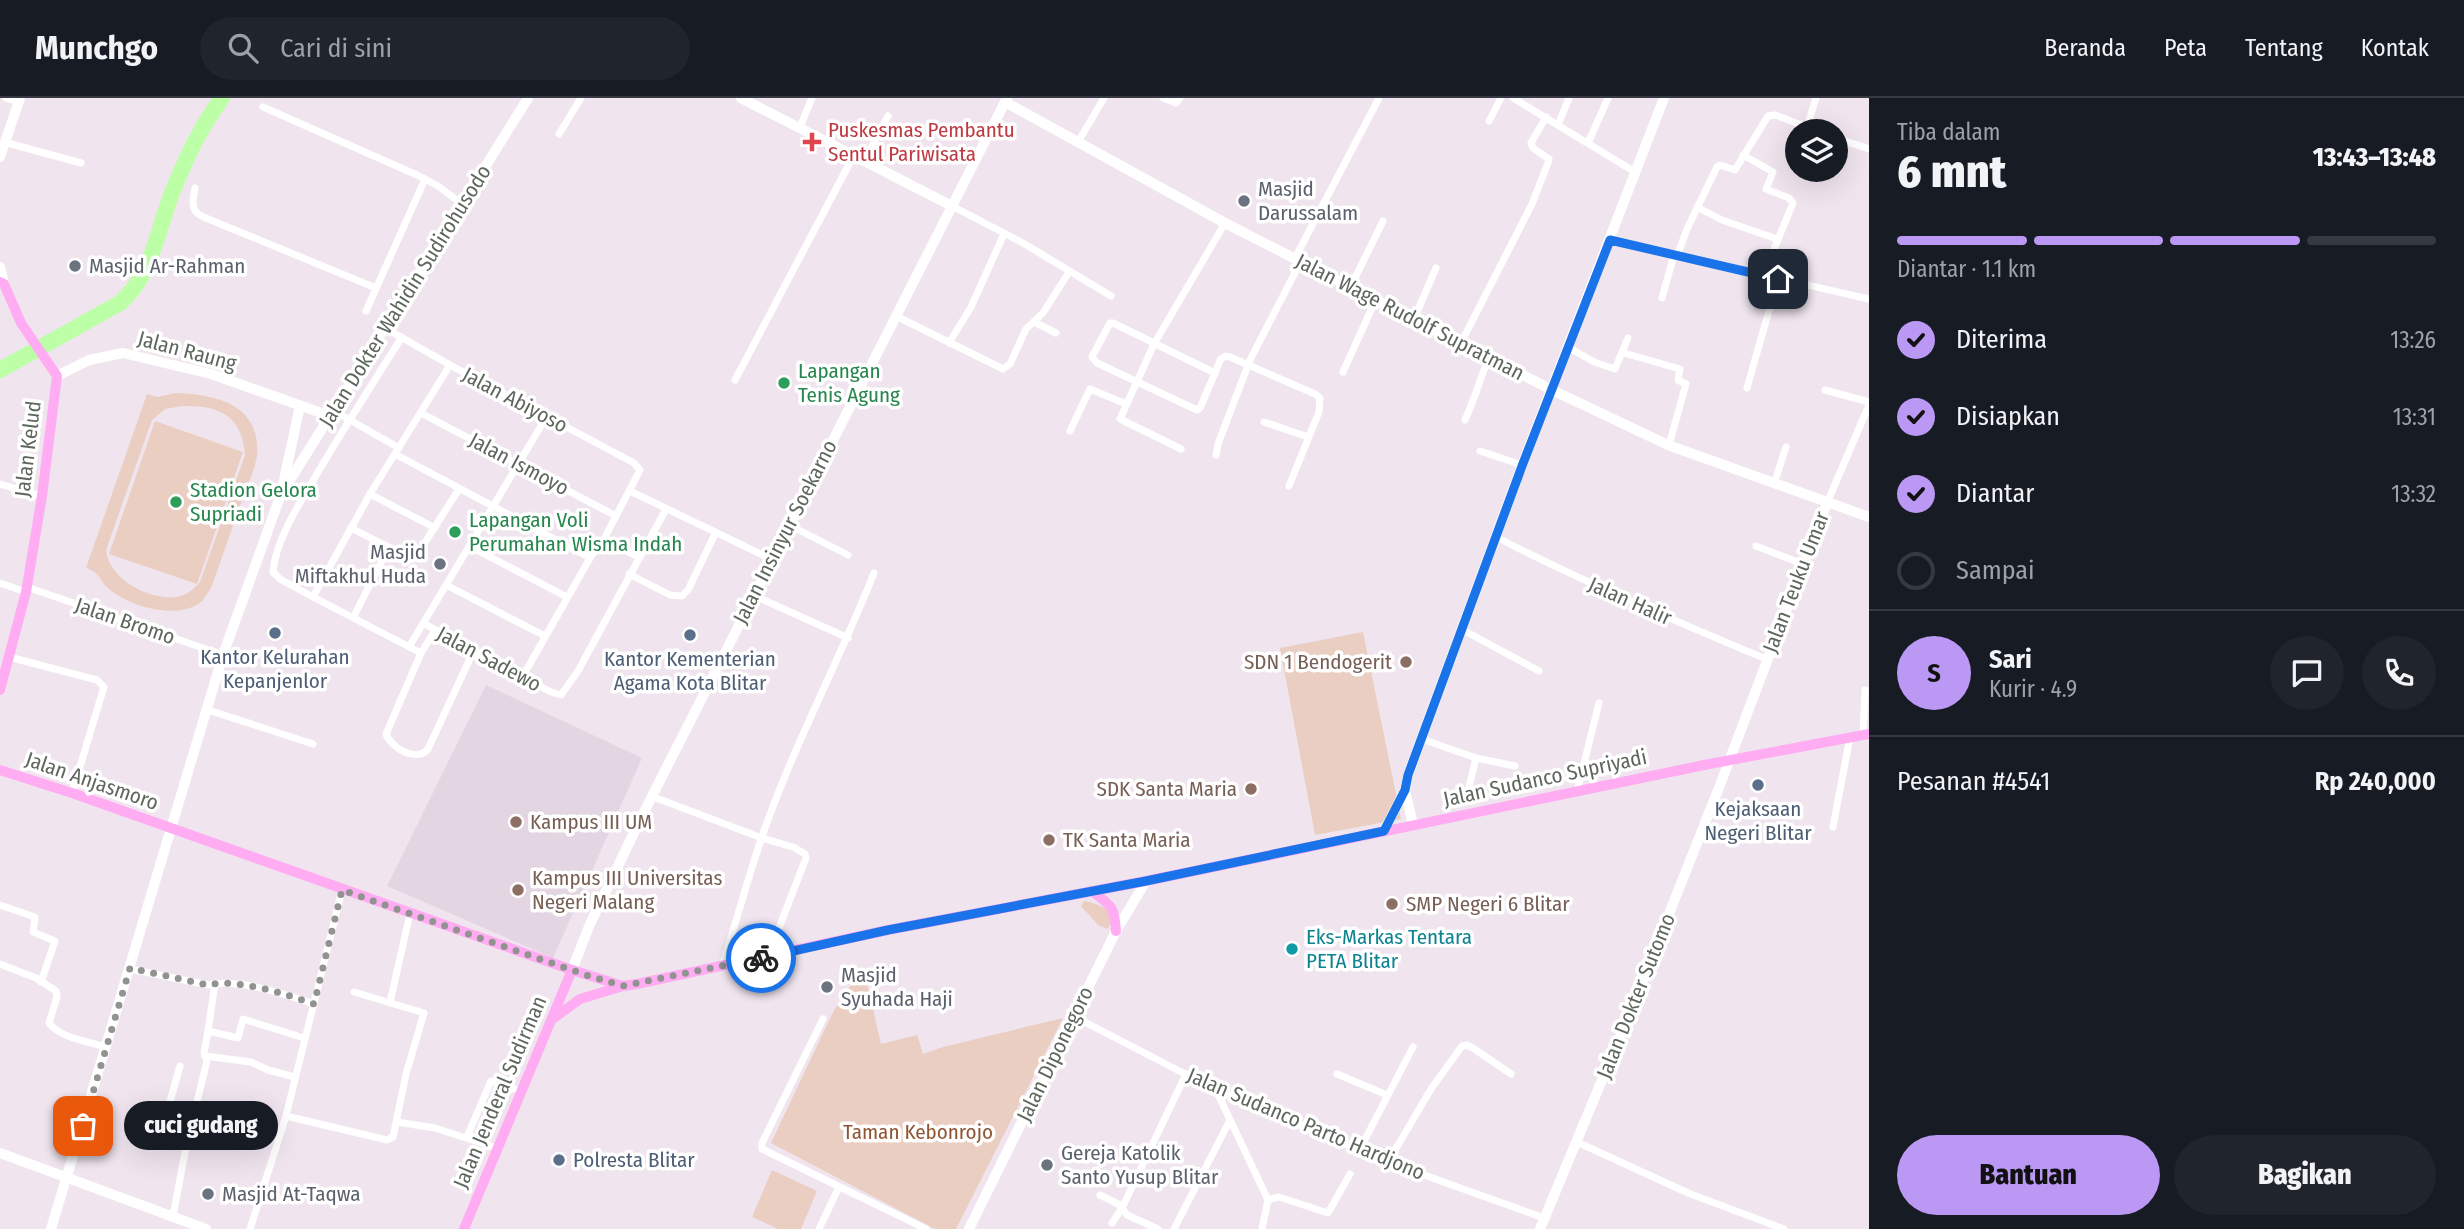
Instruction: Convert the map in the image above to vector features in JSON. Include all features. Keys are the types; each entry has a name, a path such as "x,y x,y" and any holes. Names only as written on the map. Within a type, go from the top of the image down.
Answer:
{"main road":[{"name":"Jalan Dokter Wahidin Sudirohusodo","path":"281,494 387,329 528,98"},
{"path":"741,98 952,206"},
{"path":"1384,831 1405,790 1522,466 1664,98"},
{"path":"0,157 19,100"},
{"name":"Jalan Wage Rudolf Supratman","path":"1006,100 1225,223 1552,390 1669,445 1869,517"},
{"name":"Jalan Insinyur Soekarno","path":"572,970 590,924 651,796 1006,100"},
{"path":"0,267 2,283 21,323 53,372"},
{"name":"Jalan Raung","path":"53,372 89,360 123,353 211,374 300,406 333,413"},
{"name":"Jalan Kelud","path":"0,690 26,590 42,495 53,372"},
{"name":"Jalan Dokter Wahidin Sudirohusodo","path":"51,1229 223,655 281,494 300,406"},
{"name":"Jalan Teuku Umar","path":"1728,761 1827,503"},
{"name":"Jalan Sudanco Supriyadi","path":"342,890 623,986 1866,734"},
{"name":"Jalan Dokter Sutomo","path":"1540,1229 1728,761"},
{"name":"Jalan Anjasmoro","path":"0,770 72,793 342,890"},
{"path":"1405,790 1413,825"},
{"name":"Jalan Diponegoro","path":"969,1229 1116,931 1146,881"},
{"path":"1092,891 1115,912 1116,931"},
{"name":"Jalan Jenderal Sudirman","path":"464,1229 572,970"},
{"path":"549,1021 580,999 623,986"},
{"path":"0,1153 67,1180 206,1229"}],"street":[{"path":"6,98 19,100"},
{"path":"559,134 581,98"},
{"path":"800,127 812,98"},
{"path":"1078,142 1104,98"},
{"path":"1163,98 1175,103 1180,98"},
{"path":"1216,455 1249,363 1379,98"},
{"path":"1489,121 1501,98"},
{"path":"1513,98 1635,172"},
{"path":"1558,125 1569,98"},
{"path":"1588,144 1608,98"},
{"path":"1809,119 1816,98"},
{"path":"262,107 425,179 462,204"},
{"path":"1662,298 1675,255 1717,167 1720,165 1735,170 1770,114 1785,119"},
{"path":"864,161 888,116"},
{"path":"1461,343 1532,204 1548,163 1549,159 1533,148 1531,143 1546,117"},
{"path":"4,142 81,163"},
{"path":"1848,142 1869,149"},
{"path":"735,380 854,155"},
{"path":"1743,155 1773,172 1766,190 1792,202 1763,276"},
{"path":"366,311 425,179"},
{"path":"195,188 193,205 201,216 376,288"},
{"path":"952,206 1111,296"},
{"path":"1697,207 1722,220 1777,239"},
{"path":"1351,286 1383,221"},
{"path":"1181,449 1122,421 1120,417 1154,344 1225,223"},
{"path":"949,343 978,294 1004,234"},
{"path":"1610,240 1869,299"},
{"path":"1414,319 1436,268"},
{"path":"896,316 1003,369 1007,368 1023,334 1048,306 1069,272"},
{"path":"1747,388 1778,279"},
{"path":"1343,372 1376,299"},
{"path":"1034,322 1056,333"},
{"path":"1214,373 1112,323 1092,359 1198,410 1220,360 1225,356 1249,363 1320,398 1318,412 1289,486"},
{"name":"Jalan Abiyoso","path":"387,329 634,463 640,470 630,491"},
{"path":"402,337 293,516 273,572 280,579 421,653"},
{"path":"1568,347 1615,369 1628,338"},
{"path":"1623,353 1680,369 1678,380 1686,384 1669,445"},
{"path":"1465,420 1478,392 1489,357"},
{"path":"313,597 370,494 450,365"},
{"path":"1070,431 1090,389 1126,404"},
{"path":"1825,390 1868,408"},
{"name":"Jalan Teuku Umar","path":"1827,503 1868,408"},
{"path":"333,413 349,420 459,489 590,558"},
{"name":"Jalan Ismoyo","path":"421,413 616,516"},
{"path":"409,647 547,416"},
{"path":"1264,422 1308,437"},
{"path":"1774,484 1786,447"},
{"path":"1480,451 1522,466"},
{"path":"0,484 42,495"},
{"path":"351,528 415,558 459,489"},
{"path":"523,676 630,491 771,559"},
{"path":"370,494 435,528"},
{"path":"666,509 629,574 670,595 682,596 688,590 715,534"},
{"path":"789,526 848,555"},
{"name":"Jalan Halir","path":"1496,537 1655,612 1766,659"},
{"path":"604,538 638,557"},
{"path":"469,546 567,597"},
{"path":"1756,546 1803,564"},
{"path":"354,616 389,547"},
{"path":"722,966 762,838 797,749 848,638 874,573"},
{"name":"Jalan Sadewo","path":"423,623 556,694 565,692 629,574"},
{"name":"Jalan Bromo","path":"0,583 223,655"},
{"path":"446,585 545,636"},
{"path":"753,595 848,638"},
{"path":"435,630 421,653 386,734 390,743 418,756 424,754 474,650"},
{"path":"1463,630 1539,671"},
{"path":"9,657 97,680 104,687 72,793"},
{"path":"1865,690 1866,734"},
{"path":"1577,792 1599,703"},
{"path":"208,710 313,744"},
{"path":"1833,827 1850,737"},
{"path":"1422,739 1476,758 1515,766"},
{"path":"1469,786 1476,758"},
{"path":"651,796 805,854 806,858 773,955"},
{"path":"250,1229 286,1116 342,890"},
{"path":"0,905 35,917 33,932 55,941 41,982"},
{"path":"390,1002 410,914"},
{"path":"0,964 57,992 49,1023 52,1027 59,1032 107,1047"},
{"path":"130,968 208,985 215,983 257,988 314,1004"},
{"path":"173,1216 187,1142 207,1061 205,1056 215,983"},
{"path":"286,1116 387,1140 393,1136 406,1074 425,1016 422,1012 354,992"},
{"name":"Jalan Sudanco Parto Hardjono","path":"1073,1016 1216,1090 1388,1162 1544,1218"},
{"path":"208,1031 238,1038 243,1019 304,1038"},
{"path":"823,1019 762,1143 762,1149 926,1229"},
{"path":"1388,1162 1430,1089 1462,1046 1473,1048 1511,1074"},
{"path":"1360,1149 1413,1047"},
{"path":"205,1056 251,1062 295,1077"},
{"path":"180,1066 164,1123 170,1136 187,1142"},
{"path":"1112,1223 1186,1074"},
{"path":"1337,1074 1387,1095"},
{"path":"467,1138 491,1081 520,1091"},
{"path":"1216,1090 1268,1200 1262,1229"},
{"path":"1174,1229 1230,1120"},
{"path":"397,1122 435,1128 497,1148"},
{"path":"1577,1142 1688,1193 1784,1229"},
{"path":"1268,1200 1279,1197 1328,1213 1350,1174"},
{"path":"819,1229 839,1187"},
{"path":"1100,1195 1122,1207 1127,1215 1158,1229"}],"shaded area":[{"name":"Kampus III UM","path":"486,685 642,758 553,958 387,886"}],"green space":[{"path":"175,393 190,394 232,405 252,424 256,438 257,455 254,467 211,588 202,601 181,610 155,609 129,601 118,596 97,574 86,568 147,394 158,397","holes":["195,406 217,411 234,422 243,441 245,455 200,582 177,597 149,594 116,573 106,550 152,420 165,409"]},
{"path":"155,421 243,452 197,584 109,554"},
{"path":"1363,632 1401,819 1315,835 1280,648"},
{"path":"1084,901 1096,904 1110,914 1111,923 1107,929 1098,925 1081,906"},
{"name":"Taman Kebonrojo","path":"866,978 881,1044 917,1035 923,1054 1063,1018 956,1229 935,1229 771,1143 833,1012 855,979"},
{"path":"772,1170 817,1191 801,1229 778,1229 752,1217"}],"waterway":[{"path":"0,370 120,303 131,292 153,251 188,155 222,98"}],"way so far":[{"path":"83,1126 130,968 208,985 215,983 257,988 314,1004 342,890 623,986 761,958"}],"place":[{"name":"Puskesmas Pembantu Sentul Pariwisata","path":"812,142"},
{"name":"Masjid Darussalam","path":"1244,201"},
{"name":"Masjid Ar-Rahman","path":"75,266"},
{"name":"Lapangan Tenis Agung","path":"784,383"},
{"name":"Stadion Gelora Supriadi","path":"176,502"},
{"name":"Lapangan Voli Perumahan Wisma Indah","path":"455,532"},
{"name":"Masjid Miftakhul Huda","path":"440,564"},
{"name":"Kantor Kelurahan Kepanjenlor","path":"275,633"},
{"name":"Kantor Kementerian Agama Kota Blitar","path":"690,635"},
{"name":"SDN 1 Bendogerit","path":"1406,662"},
{"name":"Kejaksaan Negeri Blitar","path":"1758,785"},
{"name":"SDK Santa Maria","path":"1251,789"},
{"name":"Kampus III UM","path":"516,822"},
{"name":"TK Santa Maria","path":"1049,840"},
{"name":"Kampus III Universitas Negeri Malang","path":"518,890"},
{"name":"SMP Negeri 6 Blitar","path":"1392,904"},
{"name":"Eks-Markas Tentara PETA Blitar","path":"1292,949"},
{"name":"Masjid Syuhada Haji","path":"827,987"},
{"name":"cuci gudang","path":"83,1126"},
{"name":"Polresta Blitar","path":"559,1160"},
{"name":"Gereja Katolik Santo Yusup Blitar","path":"1047,1165"},
{"name":"Masjid At-Taqwa","path":"208,1194"}],"route":[{"path":"761,958 1384,831 1405,790 1408,775 1522,466 1610,240 1778,279"}]}
